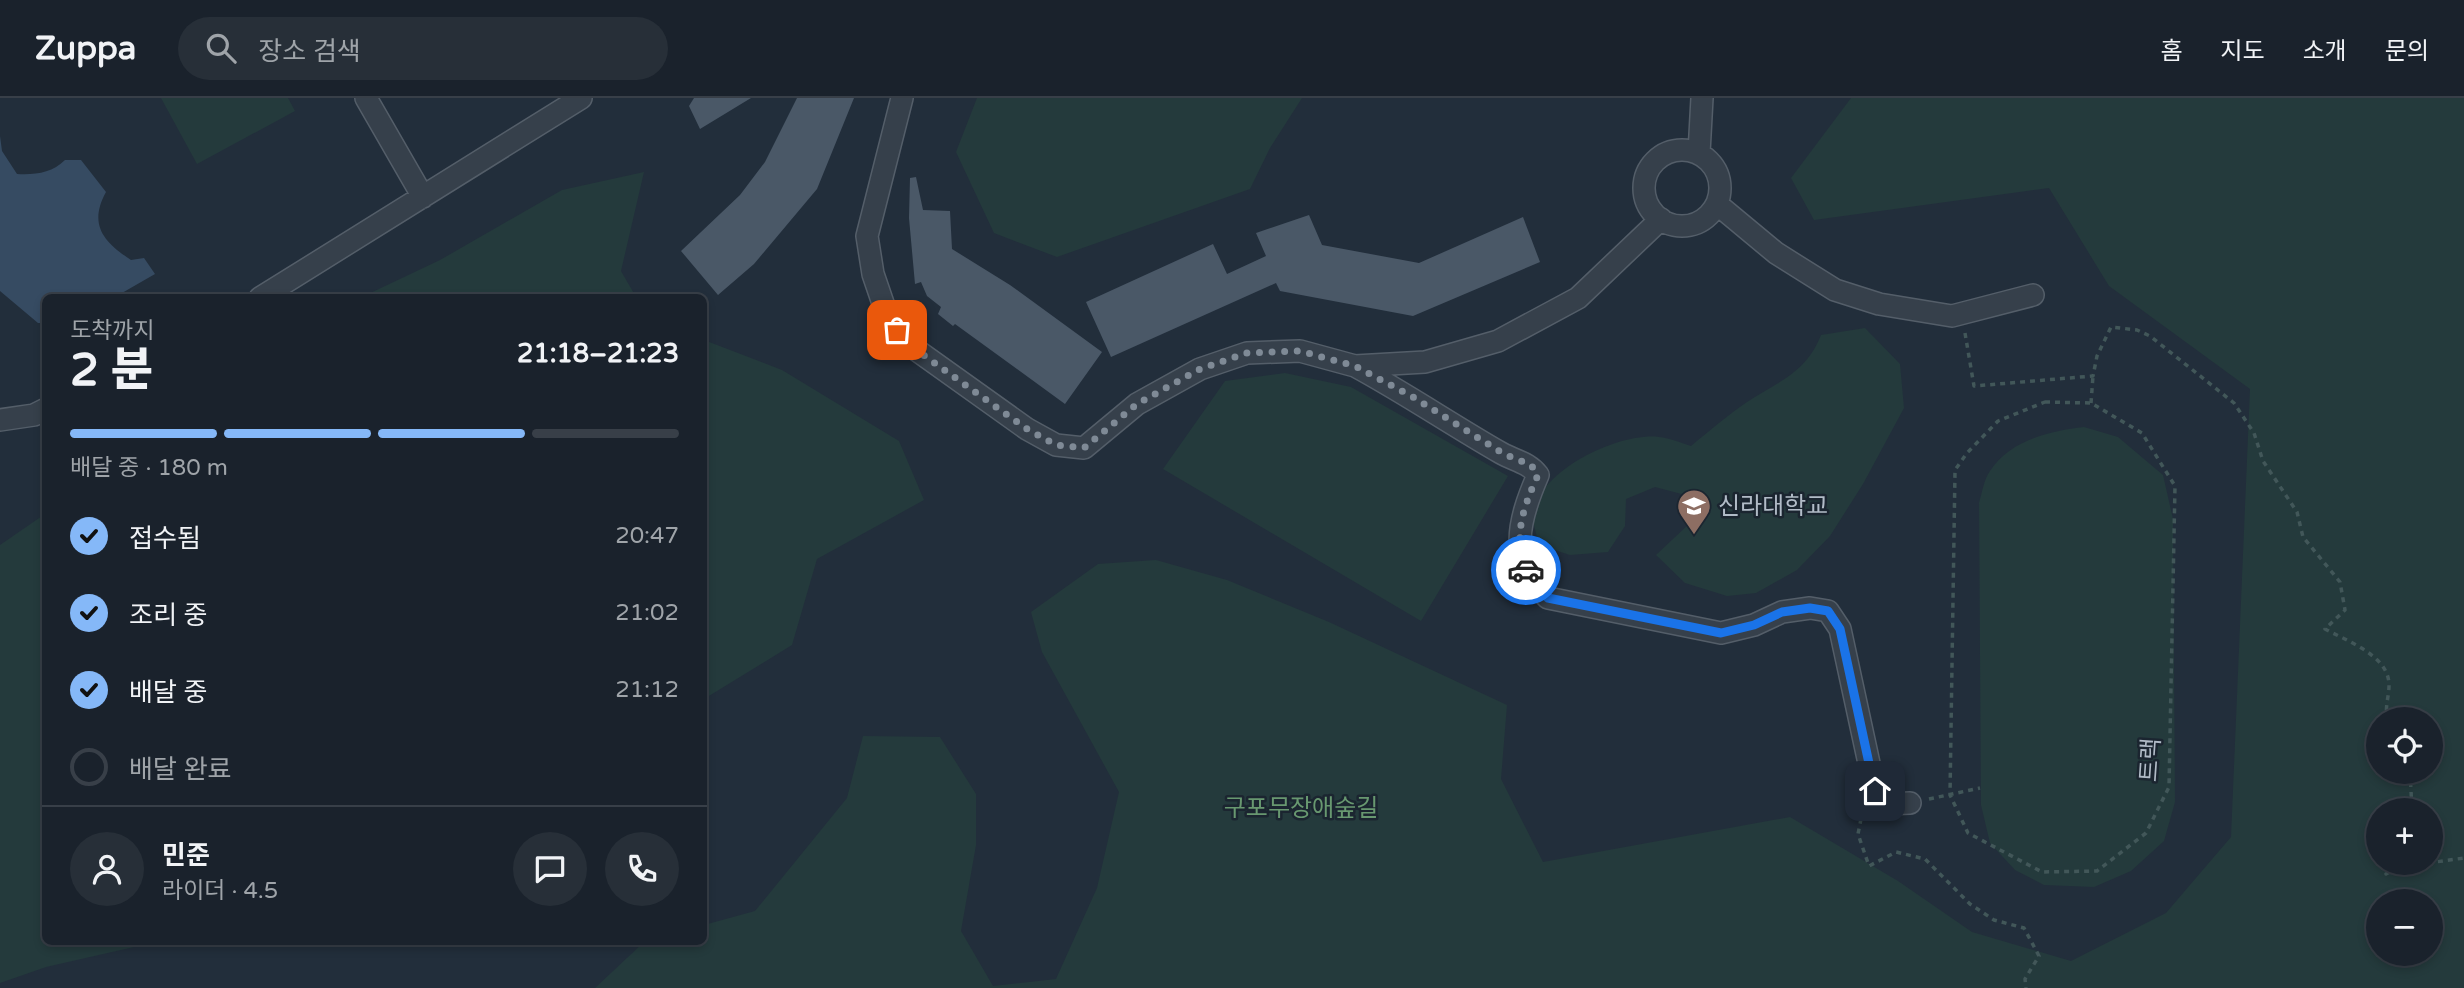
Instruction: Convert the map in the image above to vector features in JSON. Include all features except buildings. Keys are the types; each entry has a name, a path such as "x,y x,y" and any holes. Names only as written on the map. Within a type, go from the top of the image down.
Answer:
{"street":[{"path":"366,98 423,197"},
{"path":"266,294 581,98"},
{"path":"902,98 867,236 873,274 887,315 908,344 1027,429 1056,445 1084,448 1137,404 1200,369 1247,353 1300,351 1355,366 1413,397 1504,454 1531,465 1538,475 1519,524 1520,550 1532,584 1548,598 1721,633 1754,625 1782,612 1810,608 1828,611 1840,629 1875,791 1885,804 1910,803"},
{"path":"1699,153 1702,98"},
{"path":"1684,150 1699,153 1711,162 1718,175 1720,190 1717,204 1707,216 1695,224 1680,226 1661,219 1646,201 1643,186 1647,172 1656,159 1669,152 1684,150"},
{"path":"1717,204 1776,253 1835,290 1879,304 1952,316 2033,295"},
{"path":"1355,366 1425,362 1498,341 1578,298 1661,219"},
{"path":"0,420 34,415 42,411"}],"path":[{"path":"1962,313 1974,387 2093,376"},
{"path":"2091,403 2097,356 2111,327 2137,330 2150,336 2234,403 2254,433 2263,461 2297,512 2303,537 2340,582 2345,611 2325,629 2375,657 2389,682 2387,707"},
{"name":"트랙","path":"2045,402 2091,403 2142,433 2175,486 2169,787 2146,833 2097,871 2042,872 1968,833 1950,795 1955,470 1966,453 1998,421 2045,402"},
{"path":"1910,803 1980,789"},
{"path":"1885,804 1863,808 1858,834 1869,866 1896,852 1925,859 1970,904 1994,920 2024,928 2039,956 2025,979 2026,988"},
{"path":"2443,861 2464,858"}],"green space":[{"path":"161,98 288,98 295,111 197,164"},
{"path":"977,98 1302,98 1270,148 1250,189 1057,257 994,233 956,152"},
{"name":"구포무장애숲길","path":"1851,98 2464,98 2464,988 595,988 641,945 707,945 707,924 755,911 847,798 863,736 940,737 976,794 976,845 961,931 993,986 1056,979 1097,888 1119,792 1042,652 1031,612 1098,564 1156,560 1227,580 1329,622 1507,705 1501,779 1543,862 1790,817 1898,881 1972,932 2071,961 2166,913 2231,837 2250,389 2109,286 2049,188 1814,220 1791,178"},
{"path":"644,172 621,271 634,294 368,294 440,260 562,190"},
{"path":"1865,328 1900,364 1904,408 1863,484 1830,536 1797,570 1756,593 1727,596 1685,583 1656,555 1690,523 1689,496 1655,487 1626,499 1625,526 1608,552 1570,555 1539,545 1533,513 1539,497 1550,482 1565,469 1603,448 1642,437 1663,438 1691,446 1740,407 1790,375 1808,359 1821,335"},
{"path":"707,341 782,370 899,441 924,500 817,559 792,645 707,697"},
{"path":"1285,373 1351,387 1508,476 1421,621 1163,469 1225,381"},
{"path":"2084,427 2118,437 2163,475 2173,519 2175,802 2164,841 2131,871 2094,887 2044,885 2015,870 1990,843 1981,805 1979,503 1983,486 1998,460 2008,452 2032,439"},
{"path":"42,516 42,945 143,945 46,967 0,983 0,545"}],"water":[{"path":"0,136 2,151 17,174 43,172 55,168 65,160 81,160 106,192 101,204 99,223 106,239 131,260 144,258 155,274 120,294 42,294 42,323 38,323 0,291"}],"way so far":[{"path":"897,330 908,344 1027,429 1056,445 1084,448 1137,404 1200,369 1247,353 1300,351 1355,366 1413,397 1504,454 1531,465 1538,475 1519,524 1520,550 1526,570"}],"place":[{"name":"신라대학교","path":"1694,536"}],"route":[{"path":"1526,570 1532,584 1548,598 1721,633 1754,625 1782,612 1810,608 1828,611 1840,629 1875,791"}]}
